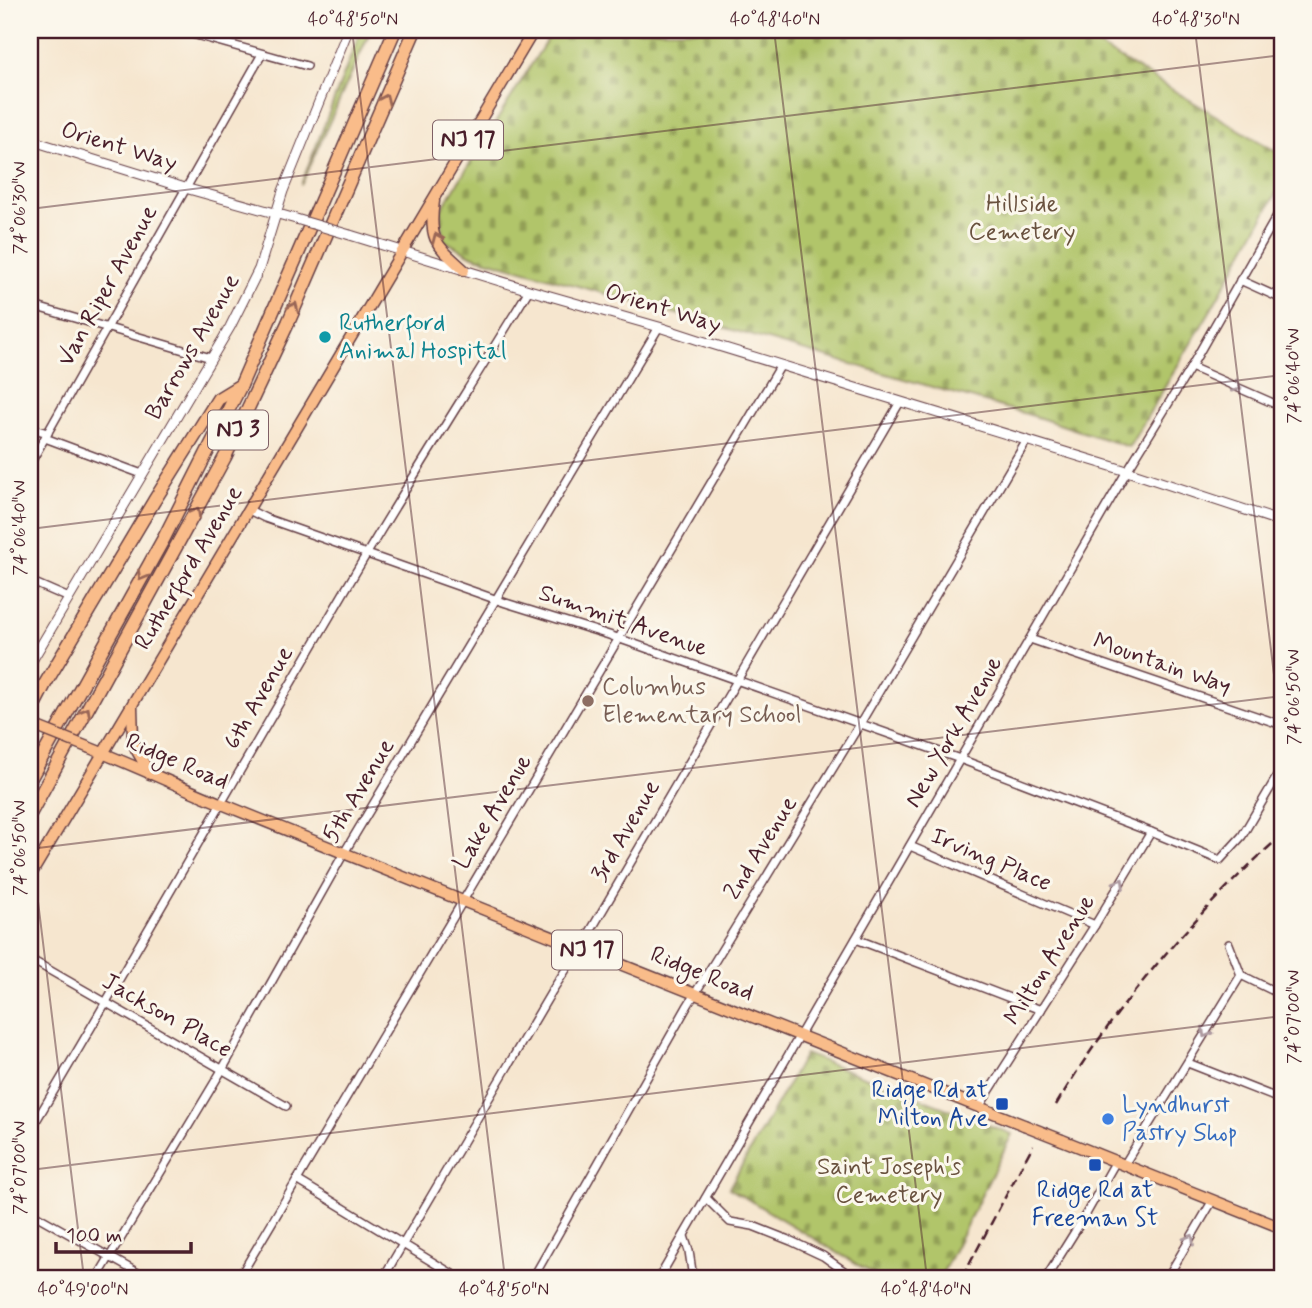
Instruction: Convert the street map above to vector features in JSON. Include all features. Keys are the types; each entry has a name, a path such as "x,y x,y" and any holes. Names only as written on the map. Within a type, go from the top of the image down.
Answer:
{"highway":[{"name":"NJ 3","path":"30,779 164,538 241,385 395,30"},
{"name":"NJ 3","path":"30,814 225,457 283,333 415,30"},
{"path":"30,713 218,399 241,385"}],"main road":[{"name":"Rutherford Avenue","path":"30,876 534,30"},
{"path":"435,196 432,218 434,239 464,270"},
{"path":"132,704 133,740 150,774"},
{"name":"Ridge Road","path":"34,726 462,901 1282,1228"}],"street":[{"path":"178,30 306,66"},
{"name":"Barrows Avenue","path":"30,664 230,327 259,269 283,191 348,30"},
{"name":"Van Riper Avenue","path":"30,464 262,54"},
{"name":"Orient Way","path":"30,140 659,327 1127,471 1282,522"},
{"name":"New York Avenue","path":"659,1278 1282,207"},
{"path":"1240,281 1282,299"},
{"name":"6th Avenue","path":"30,1131 366,555 529,290"},
{"path":"30,305 211,358"},
{"name":"5th Avenue","path":"97,1278 222,1070 344,853 659,327"},
{"name":"Lake Avenue","path":"239,1278 781,365"},
{"path":"1191,367 1282,407"},
{"name":"3rd Avenue","path":"383,1278 593,927 900,402"},
{"path":"30,428 142,474"},
{"name":"2nd Avenue","path":"533,1278 696,993 860,724 1027,440"},
{"name":"Summit Avenue","path":"248,510 366,555 618,639 960,759 1220,860 1242,836 1282,768"},
{"path":"30,581 69,598"},
{"name":"Mountain Way","path":"1030,639 1282,725"},
{"name":"Milton Avenue","path":"979,1107 1151,832"},
{"name":"Irving Place","path":"910,846 1095,925"},
{"path":"856,939 1041,1010"},
{"path":"1229,944 1241,975 1282,995"},
{"name":"Jackson Place","path":"30,959 285,1106"},
{"path":"1046,1278 1188,1063 1241,975"},
{"path":"1188,1063 1282,1100"},
{"path":"297,1180 459,1278"},
{"path":"706,1198 730,1222 753,1226 791,1241 823,1256 854,1278"},
{"path":"1167,1278 1213,1200"},
{"path":"30,1212 147,1278"},
{"path":"684,1236 693,1278"}],"green space":[{"path":"361,30 371,30 301,185"},
{"name":"Hillside Cemetery","path":"553,30 1072,30 1282,155 1282,183 1212,308 1129,447 1037,417 473,256 443,240 441,210"},
{"name":"Saint Joseph's Cemetery","path":"805,1054 1012,1134 940,1278 880,1278 729,1188"}],"railway":[{"path":"1056,1105 1104,1032 1159,962 1218,896 1282,835"},
{"path":"962,1278 1033,1145"}],"place":[{"name":"Rutherford Animal Hospital","path":"325,337"},
{"name":"Columbus Elementary School","path":"588,701"},
{"name":"Ridge Rd at Milton Ave","path":"1002,1104"},
{"name":"Lyndhurst Pastry Shop","path":"1108,1119"},
{"name":"Ridge Rd at Freeman St","path":"1095,1165"}]}
